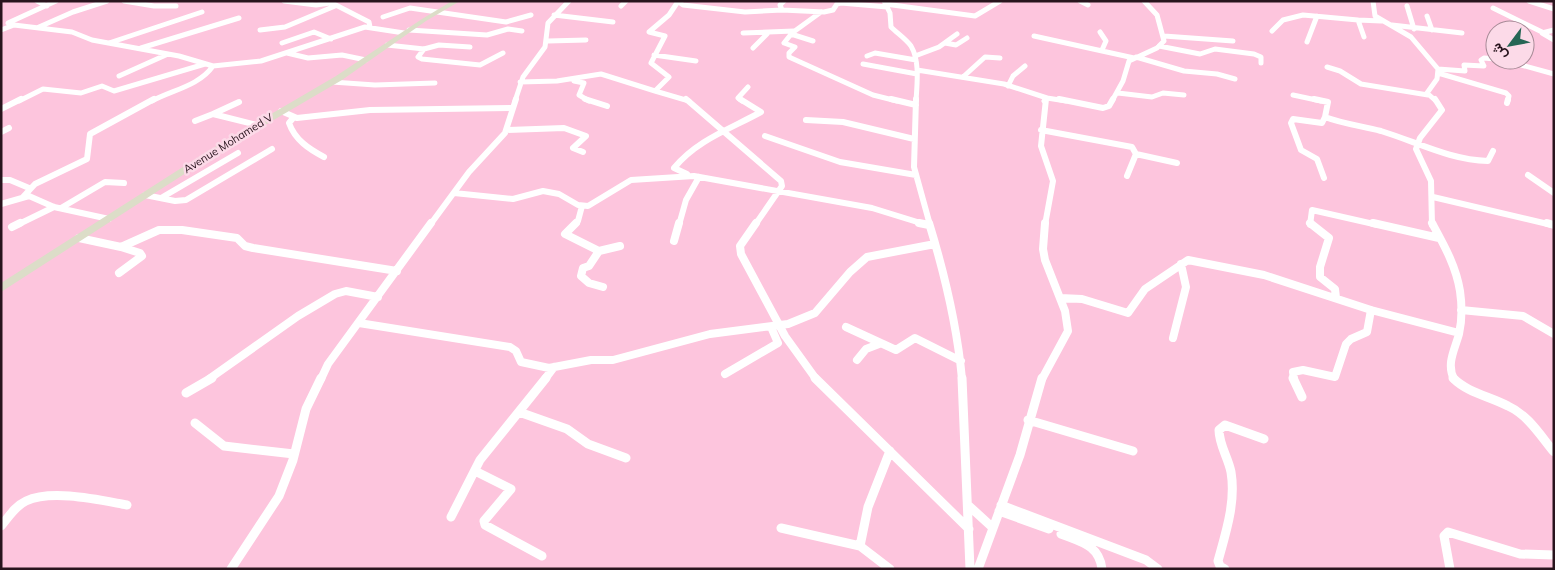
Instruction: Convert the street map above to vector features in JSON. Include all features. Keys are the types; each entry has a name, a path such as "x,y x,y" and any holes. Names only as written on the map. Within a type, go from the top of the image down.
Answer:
{"main road":[{"name":"Avenue Mohamed V","path":"3,286 257,125 332,82 407,31 450,8"}],"street":[{"path":"37,1 47,6"},
{"path":"1,24 8,23 56,1"},
{"path":"37,28 73,12 107,1"},
{"path":"124,1 154,6 176,6"},
{"path":"284,1 316,5 331,4 369,22 370,27"},
{"path":"231,569 276,503 285,485 306,409 316,385 328,364 454,194 506,130 521,80 548,41 547,26 554,15 569,1"},
{"path":"621,6 626,1"},
{"path":"782,10 780,5 784,1"},
{"path":"657,90 669,77 652,66 654,55 665,36 649,32 668,15 677,2 745,12 782,10 831,11 838,2 886,4 975,16 1000,1"},
{"path":"1080,1 1088,5"},
{"path":"863,64 963,77 1040,94 1047,98 1103,108 1109,106 1118,93 1128,62 1162,44 1164,36 1157,15 1144,1"},
{"path":"1373,1 1374,13 1385,23 1411,38 1438,71 1506,93 1509,96 1507,103"},
{"path":"1529,1 1554,9"},
{"path":"1541,5 1550,1"},
{"path":"260,30 271,27 285,27 331,4"},
{"path":"886,4 891,27 909,42 915,58 917,72 913,159 929,225 952,302 961,362 969,506 970,569"},
{"path":"1407,6 1414,29"},
{"path":"383,17 410,8 450,8 510,22 521,16 531,16"},
{"path":"1494,8 1554,40"},
{"path":"108,44 202,12"},
{"path":"821,12 793,33 783,44 794,47 788,55 873,95 916,105"},
{"path":"554,15 613,22"},
{"path":"1272,31 1283,20 1303,15 1385,23 1414,29 1462,34"},
{"path":"1307,42 1317,16"},
{"path":"1427,16 1432,30"},
{"path":"139,49 239,18"},
{"path":"1358,20 1364,37"},
{"path":"8,23 78,34 108,44 168,54 213,66 257,62 370,27 487,36 508,29 522,31"},
{"path":"1,30 14,25"},
{"path":"1542,32 1554,30"},
{"path":"743,33 767,34 780,31 793,33 813,41"},
{"path":"282,43 314,32 331,39"},
{"path":"1100,32 1106,40 1102,50"},
{"path":"753,48 767,34"},
{"path":"867,56 875,53 915,58 945,43 957,34"},
{"path":"1034,36 1135,57 1184,71 1213,74 1235,79"},
{"path":"1164,36 1233,41"},
{"path":"945,43 956,45 966,38"},
{"path":"548,41 586,40"},
{"path":"386,45 421,49 439,45 470,47"},
{"path":"1159,46 1200,54 1212,49 1254,54 1261,57 1261,63"},
{"path":"421,49 419,58 480,66 504,53"},
{"path":"287,53 301,58 319,59 341,55 366,60"},
{"path":"119,76 168,54"},
{"path":"654,55 696,61"},
{"path":"963,77 985,56 1000,58"},
{"path":"1438,71 1465,72 1464,65 1484,66 1481,60 1485,58"},
{"path":"1,109 43,89 58,89 81,93 102,86 114,91 206,64"},
{"path":"23,196 29,188 87,159 90,134 149,101 192,83 208,72 213,66"},
{"path":"1008,86 1013,76 1025,66"},
{"path":"1327,66 1340,71 1361,84 1428,94 1439,102 1442,110 1416,144 1417,154 1431,181 1433,197 1431,222 1456,271 1461,310 1450,366 1453,378 1463,387 1510,406 1526,417 1554,452"},
{"path":"1535,69 1554,74"},
{"path":"1428,94 1438,71"},
{"path":"565,80 601,74 679,96 690,101 781,181 782,186 740,246 741,254 785,336 814,377 969,529"},
{"path":"521,80 583,82 579,96 598,105 607,106"},
{"path":"332,82 375,85 435,83"},
{"path":"748,87 738,98 761,112 717,132 692,150 674,167 676,170 696,176 778,192 872,208 916,223 929,225"},
{"path":"1118,93 1152,98 1163,93 1184,95"},
{"path":"1293,95 1328,102 1322,123 1296,119 1291,123 1301,150 1318,159 1324,178"},
{"path":"978,569 992,527 1020,456 1028,420 1046,368 1068,330 1068,319 1042,249 1053,181 1041,146 1042,106 1047,98"},
{"path":"195,121 239,102"},
{"path":"281,111 294,117 370,110 513,108"},
{"path":"213,114 257,125"},
{"path":"294,117 289,122 291,131 308,148 324,157"},
{"path":"1325,117 1381,131 1453,155 1486,161 1493,151"},
{"path":"806,120 822,118 888,131 914,139"},
{"path":"1,132 10,128"},
{"path":"506,130 567,129 586,136 573,148 583,152"},
{"path":"1041,130 1128,146 1134,149 1136,154 1127,176"},
{"path":"765,136 840,162 916,175"},
{"path":"145,195 182,201 189,199 272,149"},
{"path":"160,198 238,153"},
{"path":"1136,154 1177,163"},
{"path":"1528,174 1554,193"},
{"path":"454,194 514,199 536,192 550,192 560,194 582,206 588,206 631,180 696,176"},
{"path":"674,241 686,200 696,176"},
{"path":"1,180 10,180 29,188"},
{"path":"12,227 58,208 105,182 112,181 124,184"},
{"path":"1,204 23,196 34,197 58,208 108,219"},
{"path":"1433,197 1553,226"},
{"path":"582,206 578,221 565,234 599,251 620,246"},
{"path":"1336,298 1335,289 1320,277 1322,258 1328,250 1329,238 1310,225 1312,210 1439,238"},
{"path":"121,247 159,230 182,230 237,238 244,246 253,248 397,271"},
{"path":"79,238 140,253 142,256 119,273"},
{"path":"359,322 440,337 490,343 513,349 518,359 525,364 554,367 586,360 627,357 710,334 788,324 815,313 850,272 867,257 935,244"},
{"path":"599,251 589,266 584,268 581,276 588,282 603,287"},
{"path":"1060,298 1082,299 1128,313 1145,289 1184,261 1192,261 1250,272 1371,310 1458,333"},
{"path":"1173,338 1186,287 1181,264"},
{"path":"186,393 221,372 298,316 334,294 346,291 378,297"},
{"path":"1302,397 1292,377 1293,372 1303,370 1335,377 1345,345 1352,338 1367,332 1371,310"},
{"path":"1461,310 1523,316 1554,334"},
{"path":"725,374 778,344 773,327"},
{"path":"846,327 879,344 896,350 915,338 961,362"},
{"path":"857,360 866,349 879,344"},
{"path":"451,516 480,460 554,367"},
{"path":"519,412 567,429 588,444 626,458"},
{"path":"1028,420 1133,451"},
{"path":"195,423 210,437 224,446 294,454"},
{"path":"1226,569 1220,566 1218,561 1230,521 1232,482 1229,465 1218,440 1219,430 1225,425 1264,439"},
{"path":"860,546 868,507 890,451"},
{"path":"475,471 511,489 484,521 485,525 542,556"},
{"path":"1,526 21,504 32,499 86,497 127,505"},
{"path":"969,506 992,527"},
{"path":"1000,508 1093,548 1102,556 1102,569"},
{"path":"1000,508 1146,560 1158,569"},
{"path":"781,528 860,546 890,569"},
{"path":"1450,569 1444,536 1448,532 1520,554 1554,556"}]}
